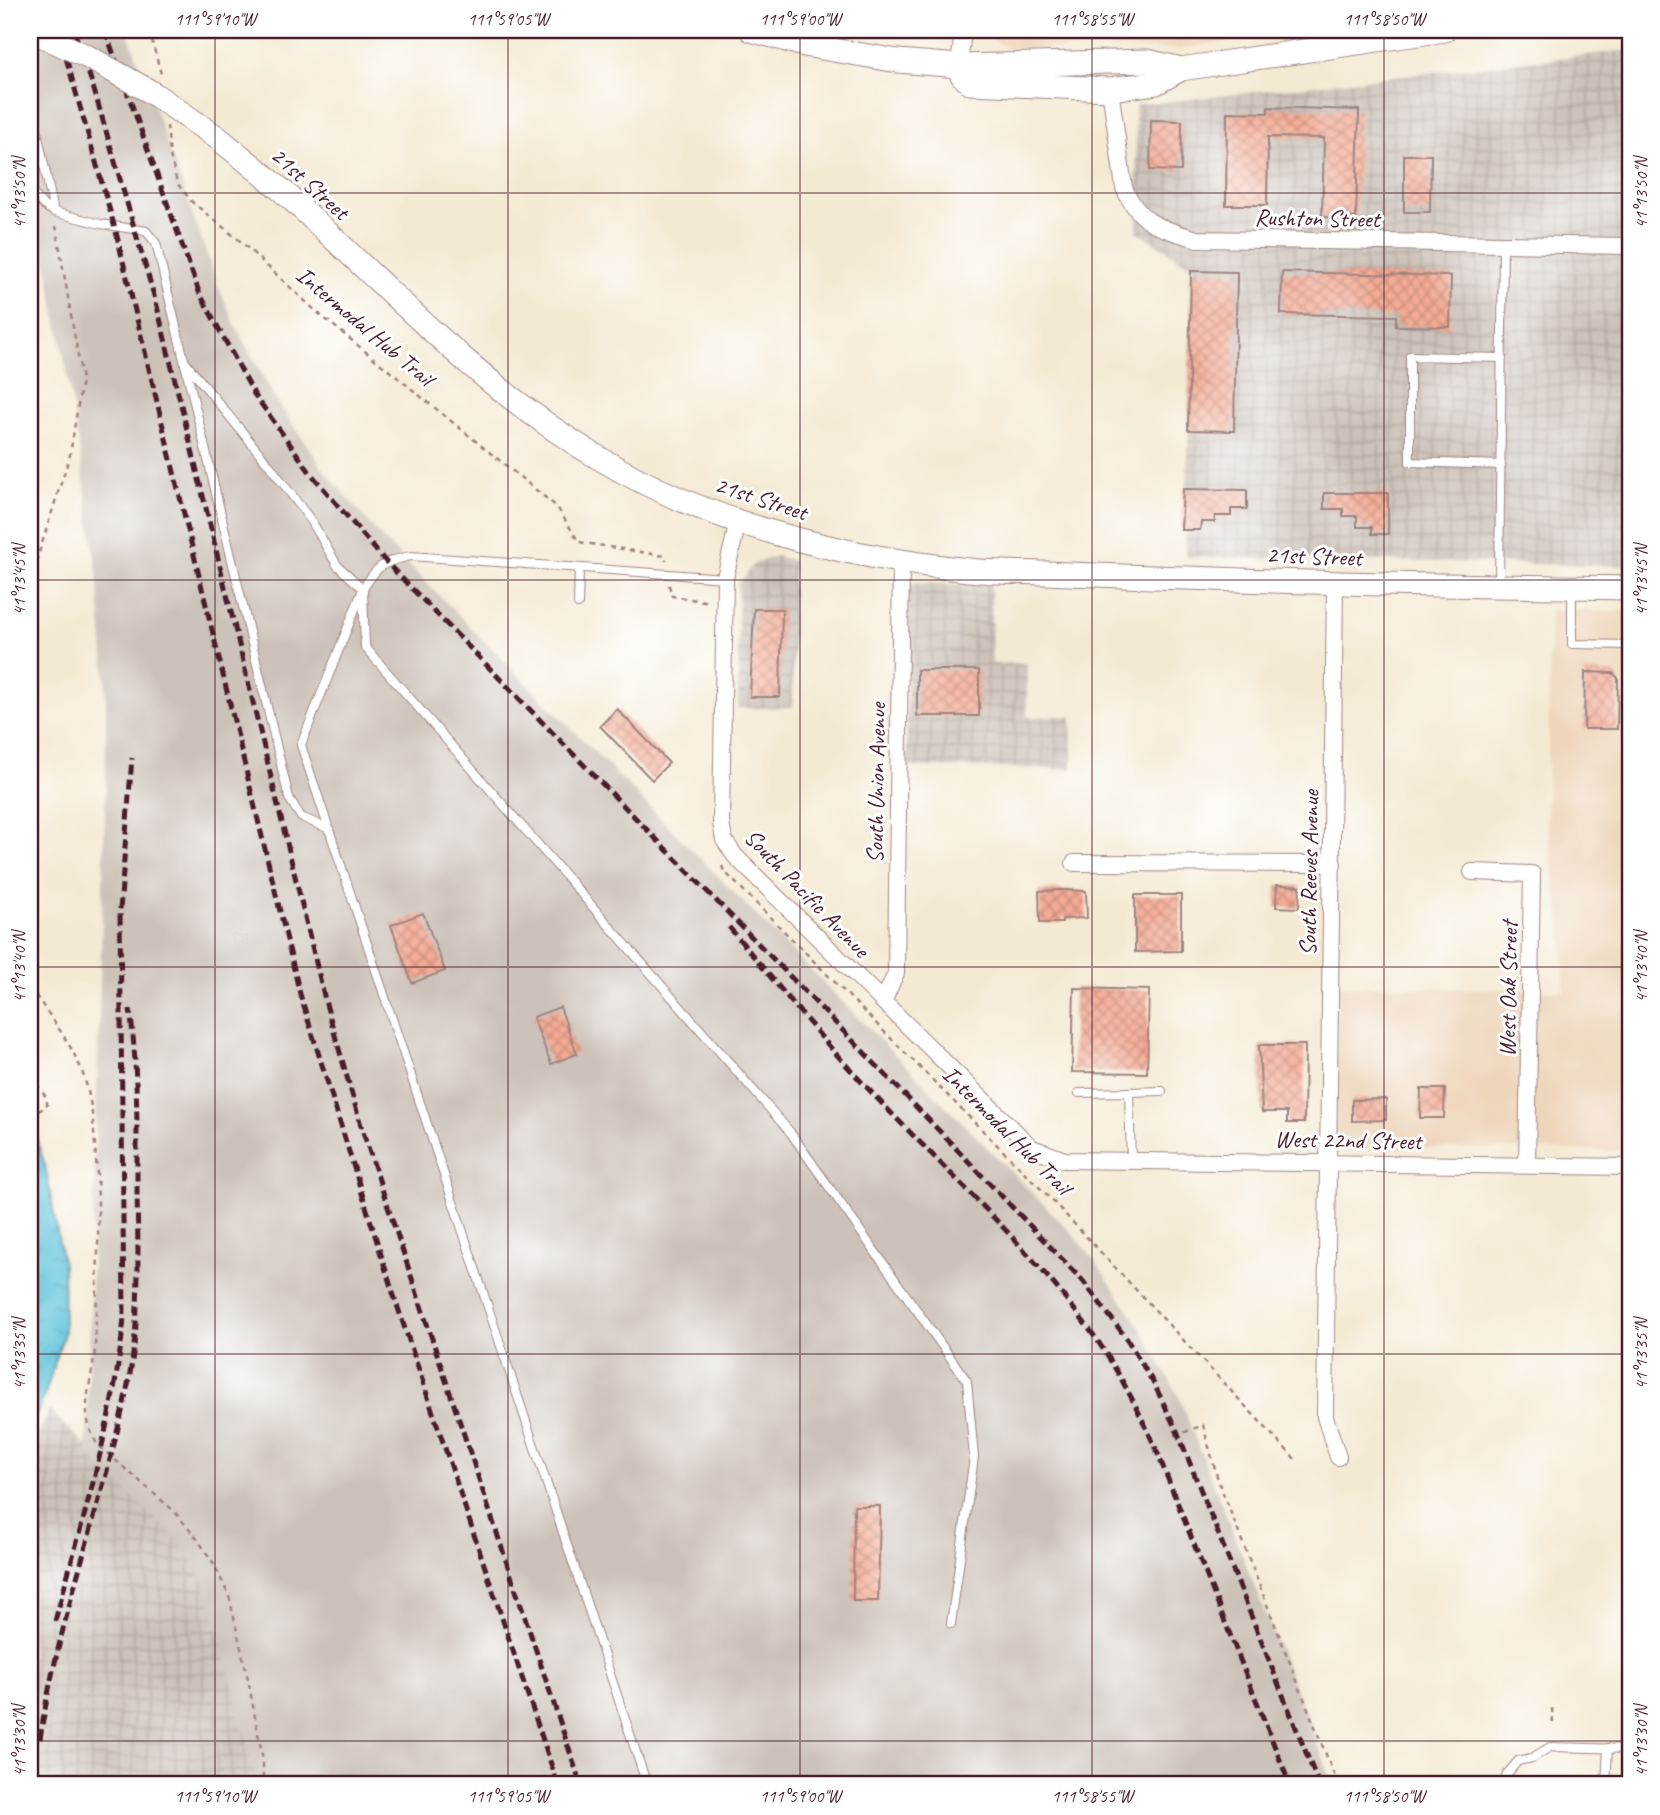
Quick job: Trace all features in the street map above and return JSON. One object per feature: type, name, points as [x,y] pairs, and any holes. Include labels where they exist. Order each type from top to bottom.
[{"type":"main road","name":"21st Street","points":[[30,30],[88,57],[140,86],[218,138],[293,200],[472,368],[539,419],[600,459],[668,494],[738,521],[819,545],[972,571],[1335,584],[1630,588]]},
{"type":"main road","points":[[751,30],[804,45],[898,61],[959,66],[1147,61],[1181,69]]},
{"type":"main road","points":[[959,66],[962,75],[970,83],[1110,89],[1156,83],[1181,69],[1431,31]]},
{"type":"street","points":[[959,66],[963,30]]},
{"type":"street","name":"Rushton Street","points":[[1110,89],[1124,188],[1140,214],[1148,223],[1159,228],[1197,239],[1630,246]]},
{"type":"street","name":"South Pacific Avenue","points":[[738,521],[725,578],[721,823],[724,840],[735,856],[1032,1148],[1065,1160]]},
{"type":"street","name":"South Union Avenue","points":[[883,1002],[896,973],[901,561]]},
{"type":"street","name":"South Reeves Avenue","points":[[1335,584],[1325,1417],[1338,1457]]},
{"type":"street","points":[[1074,863],[1333,864]]},
{"type":"street","name":"West Oak Street","points":[[1472,872],[1532,874],[1527,1164]]},
{"type":"street","name":"West 22nd Street","points":[[1065,1160],[1630,1167]]},
{"type":"lane","points":[[30,98],[54,212]]},
{"type":"lane","points":[[30,190],[54,212],[101,224],[146,231],[156,243],[289,798],[301,817],[329,829]]},
{"type":"lane","points":[[1499,586],[1503,244]]},
{"type":"lane","points":[[1501,465],[1410,462],[1410,356],[1502,358]]},
{"type":"lane","points":[[185,362],[279,477],[312,522],[337,565],[363,589],[365,647],[790,1132],[967,1381],[974,1457],[951,1624]]},
{"type":"lane","points":[[647,1785],[301,745],[363,589],[375,570],[386,562],[410,556],[725,578]]},
{"type":"lane","points":[[578,604],[579,568]]},
{"type":"lane","points":[[1572,587],[1572,644],[1630,645]]},
{"type":"lane","points":[[1079,1093],[1162,1091]]},
{"type":"lane","points":[[1129,1092],[1131,1161]]},
{"type":"lane","points":[[1503,1785],[1507,1774],[1518,1761],[1532,1758],[1550,1747],[1630,1749]]},
{"type":"lane","points":[[1606,1785],[1608,1748]]},
{"type":"path","points":[[149,30],[161,73]]},
{"type":"path","name":"Intermodal Hub Trail","points":[[166,114],[170,155],[177,183],[192,202],[239,240],[318,313],[557,507],[579,542],[666,556]]},
{"type":"path","points":[[30,581],[70,455],[82,380],[54,212]]},
{"type":"path","points":[[30,558],[37,559]]},
{"type":"path","points":[[667,582],[672,596],[700,598],[725,606]]},
{"type":"path","name":"Intermodal Hub Trail","points":[[719,859],[724,871],[1047,1195],[1296,1460]]},
{"type":"path","points":[[30,987],[76,1057],[84,1077],[92,1113],[98,1173],[99,1250],[94,1357],[86,1403],[89,1433],[97,1445],[174,1511],[198,1539],[214,1564],[229,1596],[248,1679],[263,1760],[263,1785]]},
{"type":"path","points":[[30,1077],[47,1098],[47,1106],[32,1115]]},
{"type":"path","points":[[1175,1436],[1203,1425],[1218,1480],[1338,1785]]},
{"type":"path","points":[[1552,1708],[1553,1724]]},
{"type":"shaded area","points":[[30,30],[127,30],[217,283],[234,323],[276,400],[325,471],[380,536],[1069,1230],[1094,1260],[1139,1325],[1178,1395],[1334,1785],[258,1785],[202,1578],[174,1536],[86,1453],[106,783],[106,679],[97,570],[72,400],[30,174]]},
{"type":"shaded area","points":[[984,30],[1295,30],[1179,49],[1007,49]]},
{"type":"shaded area","points":[[1630,50],[1630,566],[1185,557],[1193,268],[1137,231],[1135,105]]},
{"type":"shaded area","points":[[776,556],[793,561],[793,707],[738,708],[738,584],[754,564]]},
{"type":"shaded area","points":[[908,583],[991,585],[992,664],[1027,663],[1027,717],[1071,716],[1072,769],[907,767]]},
{"type":"shaded area","points":[[1550,611],[1630,611],[1630,1151],[1335,1147],[1338,985],[1564,991],[1563,938],[1547,825]]},
{"type":"shaded area","points":[[49,1410],[169,1526],[207,1579],[257,1757],[257,1785],[30,1785],[30,1456]]},
{"type":"water","points":[[30,1120],[45,1165],[63,1264],[64,1333],[30,1431]]},
{"type":"building","points":[[1268,107],[1359,110],[1356,218],[1322,217],[1324,138],[1268,137],[1267,205],[1226,205],[1227,112],[1268,113]]},
{"type":"building","points":[[1151,120],[1182,121],[1181,171],[1150,170]]},
{"type":"building","points":[[1404,155],[1431,155],[1430,212],[1404,212]]},
{"type":"building","points":[[1191,271],[1237,272],[1234,431],[1188,430]]},
{"type":"building","points":[[1282,272],[1451,276],[1450,327],[1396,326],[1396,316],[1281,314]]},
{"type":"building","points":[[1183,489],[1247,490],[1247,509],[1231,509],[1231,516],[1215,516],[1215,522],[1201,522],[1200,530],[1181,530]]},
{"type":"building","points":[[1324,493],[1388,493],[1388,534],[1372,534],[1372,527],[1357,527],[1357,516],[1343,516],[1343,509],[1324,509]]},
{"type":"building","points":[[754,609],[782,609],[780,697],[750,697]]},
{"type":"building","points":[[917,670],[979,670],[979,716],[917,716]]},
{"type":"building","points":[[1585,672],[1613,673],[1618,678],[1617,729],[1584,729]]},
{"type":"building","points":[[617,709],[669,763],[652,780],[600,726]]},
{"type":"building","points":[[1277,885],[1300,886],[1299,908],[1276,907]]},
{"type":"building","points":[[1039,891],[1086,891],[1087,918],[1062,919],[1062,923],[1040,923]]},
{"type":"building","points":[[1135,895],[1181,895],[1181,951],[1135,952]]},
{"type":"building","points":[[423,913],[445,971],[412,983],[391,925]]},
{"type":"building","points":[[1074,988],[1149,990],[1147,1073],[1072,1072]]},
{"type":"building","points":[[560,1007],[577,1054],[551,1064],[533,1017]]},
{"type":"building","points":[[1259,1045],[1305,1045],[1304,1123],[1287,1123],[1287,1112],[1262,1112]]},
{"type":"building","points":[[1421,1089],[1445,1089],[1444,1118],[1420,1118]]},
{"type":"building","points":[[1386,1099],[1386,1120],[1352,1121],[1352,1100]]},
{"type":"building","points":[[854,1506],[880,1506],[878,1601],[853,1601]]},
{"type":"railway","points":[[58,30],[116,232],[300,994],[392,1290],[558,1785]]},
{"type":"railway","points":[[74,30],[157,306],[326,1004],[362,1129],[581,1785]]},
{"type":"railway","points":[[105,30],[199,292],[254,394],[312,475],[386,562],[1083,1281],[1127,1339],[1154,1384],[1177,1431],[1319,1785]]},
{"type":"railway","points":[[55,1621],[105,1433],[124,1318],[120,910],[132,758]]},
{"type":"railway","points":[[729,927],[855,1075],[1042,1270],[1092,1333],[1127,1390],[1156,1449],[1290,1785]]},
{"type":"railway","points":[[40,1739],[69,1607],[117,1433],[135,1340],[138,1265],[137,1121],[130,1009]]}]
